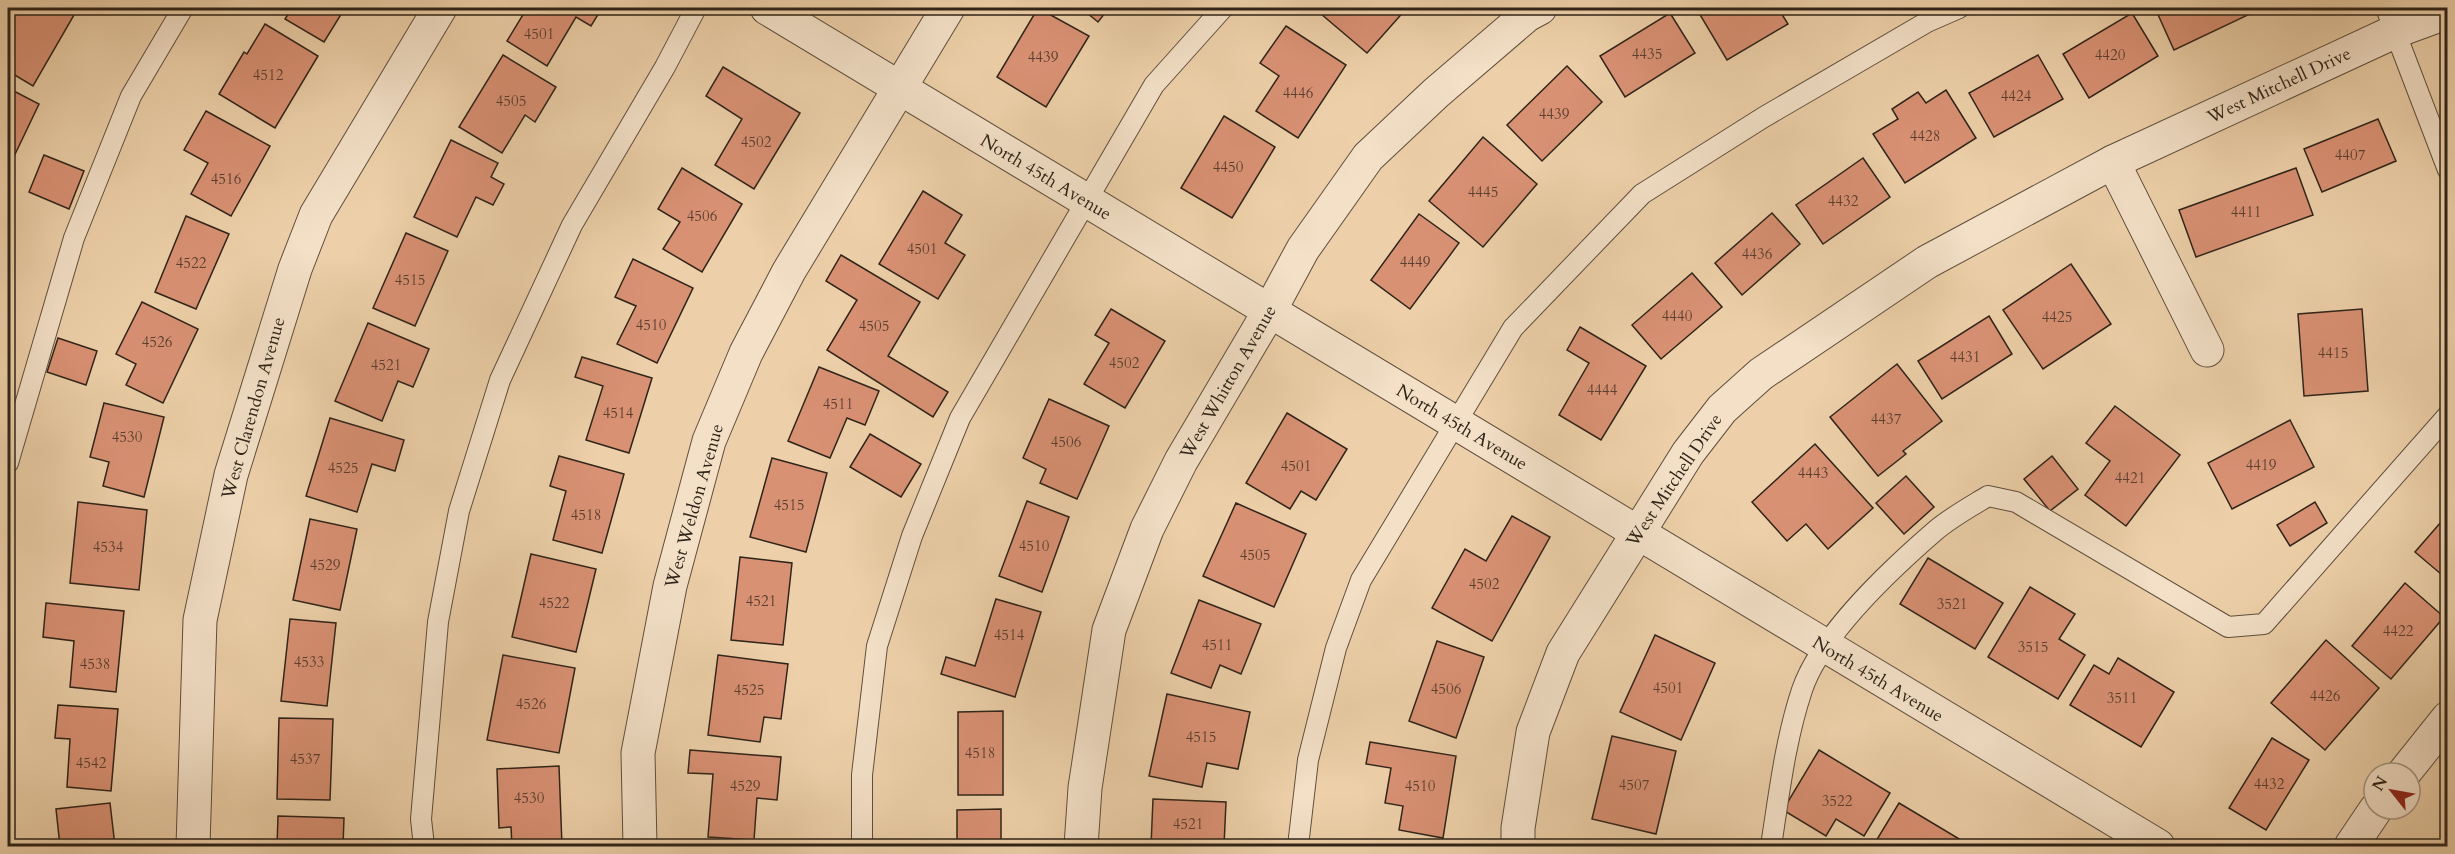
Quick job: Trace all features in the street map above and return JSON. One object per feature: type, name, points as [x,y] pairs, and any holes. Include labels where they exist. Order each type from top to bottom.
[{"type":"street","name":"West Clarendon Avenue","points":[[193,846],[200,620],[231,475],[295,269],[316,215],[440,8]]},
{"type":"street","name":"North 45th Avenue","points":[[767,8],[2158,846]]},
{"type":"street","name":"West Weldon Avenue","points":[[640,846],[639,753],[670,586],[709,441],[746,352],[789,271],[898,87],[948,8]]},
{"type":"street","name":"West Whitton Avenue","points":[[1081,846],[1085,788],[1110,630],[1148,529],[1177,470],[1303,249],[1368,157],[1436,93],[1527,15],[1540,8]]},
{"type":"street","name":"West Mitchell Drive","points":[[1518,846],[1518,828],[1533,732],[1563,653],[1688,453],[1722,409],[1761,374],[1927,262],[2113,162],[2391,19],[2448,12]]},
{"type":"street","points":[[2113,162],[2207,350]]},
{"type":"street","points":[[2414,761],[2448,718]]},
{"type":"street","points":[[2351,846],[2368,821]]},
{"type":"lane","points":[[8,463],[74,238],[131,96],[183,8]]},
{"type":"lane","points":[[424,846],[421,819],[438,622],[459,511],[500,380],[572,225],[665,67],[696,8]]},
{"type":"lane","points":[[862,846],[862,775],[877,646],[912,536],[960,418],[1154,85],[1223,8]]},
{"type":"lane","points":[[1299,846],[1308,760],[1336,648],[1361,580],[1454,422],[1513,328],[1642,194],[1774,111],[1927,22],[1959,8]]},
{"type":"lane","points":[[2391,19],[2448,170]]},
{"type":"lane","points":[[1771,846],[1787,745],[1802,689],[1825,647],[1861,602],[1936,530],[1988,496],[2016,502],[2228,627],[2264,624],[2448,415]]},
{"type":"building","points":[[18,8],[61,8],[74,15],[33,86],[8,71],[8,25]]},
{"type":"building","points":[[292,8],[345,8],[324,42],[285,19]]},
{"type":"building","points":[[527,8],[602,8],[591,26],[576,17],[547,66],[507,41]]},
{"type":"building","points":[[1038,8],[1089,36],[1046,107],[997,77]]},
{"type":"building","points":[[1081,8],[1109,8],[1098,22]]},
{"type":"building","points":[[1314,8],[1407,8],[1367,53]]},
{"type":"building","points":[[1696,8],[1778,8],[1788,24],[1727,60]]},
{"type":"building","points":[[2155,8],[2247,8],[2250,14],[2174,50]]},
{"type":"building","points":[[1670,13],[1695,53],[1625,97],[1600,56]]},
{"type":"building","points":[[2132,13],[2158,56],[2089,98],[2063,54]]},
{"type":"building","points":[[265,24],[318,56],[275,128],[219,94],[244,52],[247,54]]},
{"type":"building","points":[[1286,26],[1346,65],[1298,138],[1256,111],[1279,76],[1260,63]]},
{"type":"building","points":[[503,55],[556,87],[535,122],[525,115],[502,153],[459,127]]},
{"type":"building","points":[[2038,55],[2063,99],[1994,137],[1969,93]]},
{"type":"building","points":[[1567,66],[1602,102],[1542,161],[1507,125]]},
{"type":"building","points":[[723,67],[800,113],[754,189],[715,165],[742,119],[706,96]]},
{"type":"building","points":[[8,88],[39,104],[8,169]]},
{"type":"building","points":[[1946,90],[1976,138],[1905,183],[1873,134],[1898,119],[1892,109],[1918,92],[1926,103]]},
{"type":"building","points":[[206,111],[270,146],[231,216],[191,194],[208,163],[184,150]]},
{"type":"building","points":[[1224,116],[1275,147],[1232,218],[1181,188]]},
{"type":"building","points":[[2378,119],[2396,161],[2322,192],[2304,149]]},
{"type":"building","points":[[1483,137],[1537,184],[1483,247],[1429,201]]},
{"type":"building","points":[[451,140],[498,163],[491,177],[504,184],[493,205],[476,197],[457,237],[414,217]]},
{"type":"building","points":[[44,155],[84,171],[69,209],[29,192]]},
{"type":"building","points":[[1863,158],[1890,197],[1823,244],[1796,205]]},
{"type":"building","points":[[682,168],[742,204],[702,272],[663,249],[680,222],[658,209]]},
{"type":"building","points":[[2296,168],[2313,215],[2196,257],[2179,210]]},
{"type":"building","points":[[923,191],[962,215],[945,243],[965,255],[938,299],[879,264]]},
{"type":"building","points":[[1772,213],[1800,244],[1742,295],[1715,263]]},
{"type":"building","points":[[1419,214],[1459,243],[1410,309],[1371,280]]},
{"type":"building","points":[[186,216],[229,234],[196,309],[155,292]]},
{"type":"building","points":[[406,233],[448,251],[415,326],[373,308]]},
{"type":"building","points":[[841,255],[920,302],[888,356],[948,392],[933,417],[827,350],[857,300],[826,281]]},
{"type":"building","points":[[633,259],[693,288],[657,363],[617,344],[636,306],[615,297]]},
{"type":"building","points":[[2071,264],[2111,324],[2043,369],[2003,310]]},
{"type":"building","points":[[1692,273],[1722,307],[1661,359],[1632,325]]},
{"type":"building","points":[[142,302],[198,329],[163,403],[126,385],[136,364],[116,354]]},
{"type":"building","points":[[1111,309],[1165,341],[1125,408],[1084,384],[1109,343],[1095,335]]},
{"type":"building","points":[[2362,309],[2368,391],[2304,396],[2298,314]]},
{"type":"building","points":[[1989,316],[2012,354],[1942,399],[1918,361]]},
{"type":"building","points":[[368,323],[429,349],[413,387],[398,381],[382,421],[335,401]]},
{"type":"building","points":[[1580,327],[1646,366],[1601,440],[1559,415],[1589,363],[1567,350]]},
{"type":"building","points":[[58,338],[97,351],[86,385],[47,372]]},
{"type":"building","points":[[582,357],[652,378],[629,453],[586,440],[603,386],[575,377]]},
{"type":"building","points":[[1897,364],[1942,421],[1903,451],[1906,454],[1878,476],[1830,417]]},
{"type":"building","points":[[819,367],[879,391],[865,425],[847,418],[830,458],[788,441]]},
{"type":"building","points":[[1049,399],[1109,426],[1077,499],[1040,483],[1046,469],[1023,458]]},
{"type":"building","points":[[104,403],[164,417],[144,497],[103,486],[109,462],[90,457]]},
{"type":"building","points":[[2115,406],[2180,455],[2126,526],[2085,495],[2110,461],[2086,443]]},
{"type":"building","points":[[1287,413],[1347,449],[1316,500],[1301,491],[1290,509],[1246,483]]},
{"type":"building","points":[[330,418],[404,440],[395,471],[372,464],[357,512],[306,496]]},
{"type":"building","points":[[2290,420],[2314,467],[2232,509],[2208,463]]},
{"type":"building","points":[[870,434],[921,464],[901,497],[850,467]]},
{"type":"building","points":[[1815,444],[1873,508],[1828,549],[1806,524],[1787,541],[1752,502]]},
{"type":"building","points":[[559,456],[624,474],[602,553],[553,540],[566,491],[550,486]]},
{"type":"building","points":[[2052,456],[2078,489],[2050,511],[2024,479]]},
{"type":"building","points":[[772,458],[827,473],[806,552],[750,537]]},
{"type":"building","points":[[1906,476],[1934,507],[1904,534],[1876,503]]},
{"type":"building","points":[[1027,501],[1069,517],[1042,592],[999,576]]},
{"type":"building","points":[[78,502],[147,510],[139,590],[70,583]]},
{"type":"building","points":[[2315,502],[2327,523],[2290,546],[2277,525]]},
{"type":"building","points":[[1236,503],[1306,534],[1274,607],[1203,576]]},
{"type":"building","points":[[2448,514],[2448,580],[2415,552]]},
{"type":"building","points":[[1512,516],[1550,537],[1492,641],[1432,608],[1465,549],[1486,561]]},
{"type":"building","points":[[310,519],[357,529],[340,610],[293,600]]},
{"type":"building","points":[[531,554],[596,569],[576,652],[512,637]]},
{"type":"building","points":[[740,557],[792,563],[783,645],[731,640]]},
{"type":"building","points":[[1928,558],[2003,603],[1975,649],[1900,604]]},
{"type":"building","points":[[2405,583],[2444,617],[2391,679],[2352,646]]},
{"type":"building","points":[[2030,587],[2075,614],[2059,639],[2085,655],[2058,699],[1988,657]]},
{"type":"building","points":[[996,599],[1041,612],[1015,697],[941,674],[946,657],[975,666]]},
{"type":"building","points":[[1199,600],[1261,624],[1241,674],[1220,665],[1211,688],[1171,673]]},
{"type":"building","points":[[46,603],[124,611],[116,692],[70,687],[74,641],[43,637]]},
{"type":"building","points":[[290,619],[336,623],[327,706],[281,701]]},
{"type":"building","points":[[1655,635],[1715,663],[1681,740],[1620,712]]},
{"type":"building","points":[[2326,640],[2379,688],[2325,750],[2271,703]]},
{"type":"building","points":[[1437,641],[1484,657],[1456,738],[1409,721]]},
{"type":"building","points":[[503,655],[575,668],[559,753],[487,740]]},
{"type":"building","points":[[718,655],[788,664],[781,719],[764,717],[760,742],[708,735]]},
{"type":"building","points":[[2118,658],[2174,692],[2141,747],[2070,705],[2094,665],[2109,674]]},
{"type":"building","points":[[1167,694],[1250,712],[1238,769],[1207,763],[1202,787],[1149,776]]},
{"type":"building","points":[[58,705],[118,709],[111,791],[67,787],[70,739],[55,738]]},
{"type":"building","points":[[1003,711],[1003,795],[958,795],[958,712]]},
{"type":"building","points":[[279,718],[333,719],[330,800],[277,799]]},
{"type":"building","points":[[1612,736],[1676,751],[1656,834],[1592,819]]},
{"type":"building","points":[[2272,738],[2309,760],[2266,830],[2229,808]]},
{"type":"building","points":[[1370,742],[1456,756],[1443,838],[1399,830],[1403,806],[1385,803],[1391,768],[1366,764]]},
{"type":"building","points":[[690,750],[781,757],[777,800],[757,798],[754,840],[708,837],[713,774],[688,773]]},
{"type":"building","points":[[1819,750],[1890,793],[1864,836],[1836,819],[1826,836],[1783,810]]},
{"type":"building","points":[[559,766],[562,846],[512,846],[511,827],[499,828],[497,769]]},
{"type":"building","points":[[1153,799],[1226,802],[1224,846],[1151,846]]},
{"type":"building","points":[[110,803],[115,846],[60,846],[56,809]]},
{"type":"building","points":[[1899,803],[1971,846],[1873,846]]},
{"type":"building","points":[[1001,809],[1001,846],[957,846],[957,810]]},
{"type":"building","points":[[278,816],[344,818],[343,846],[277,846]]},
{"type":"building","points":[[1647,843],[1647,846],[1609,846]]}]
